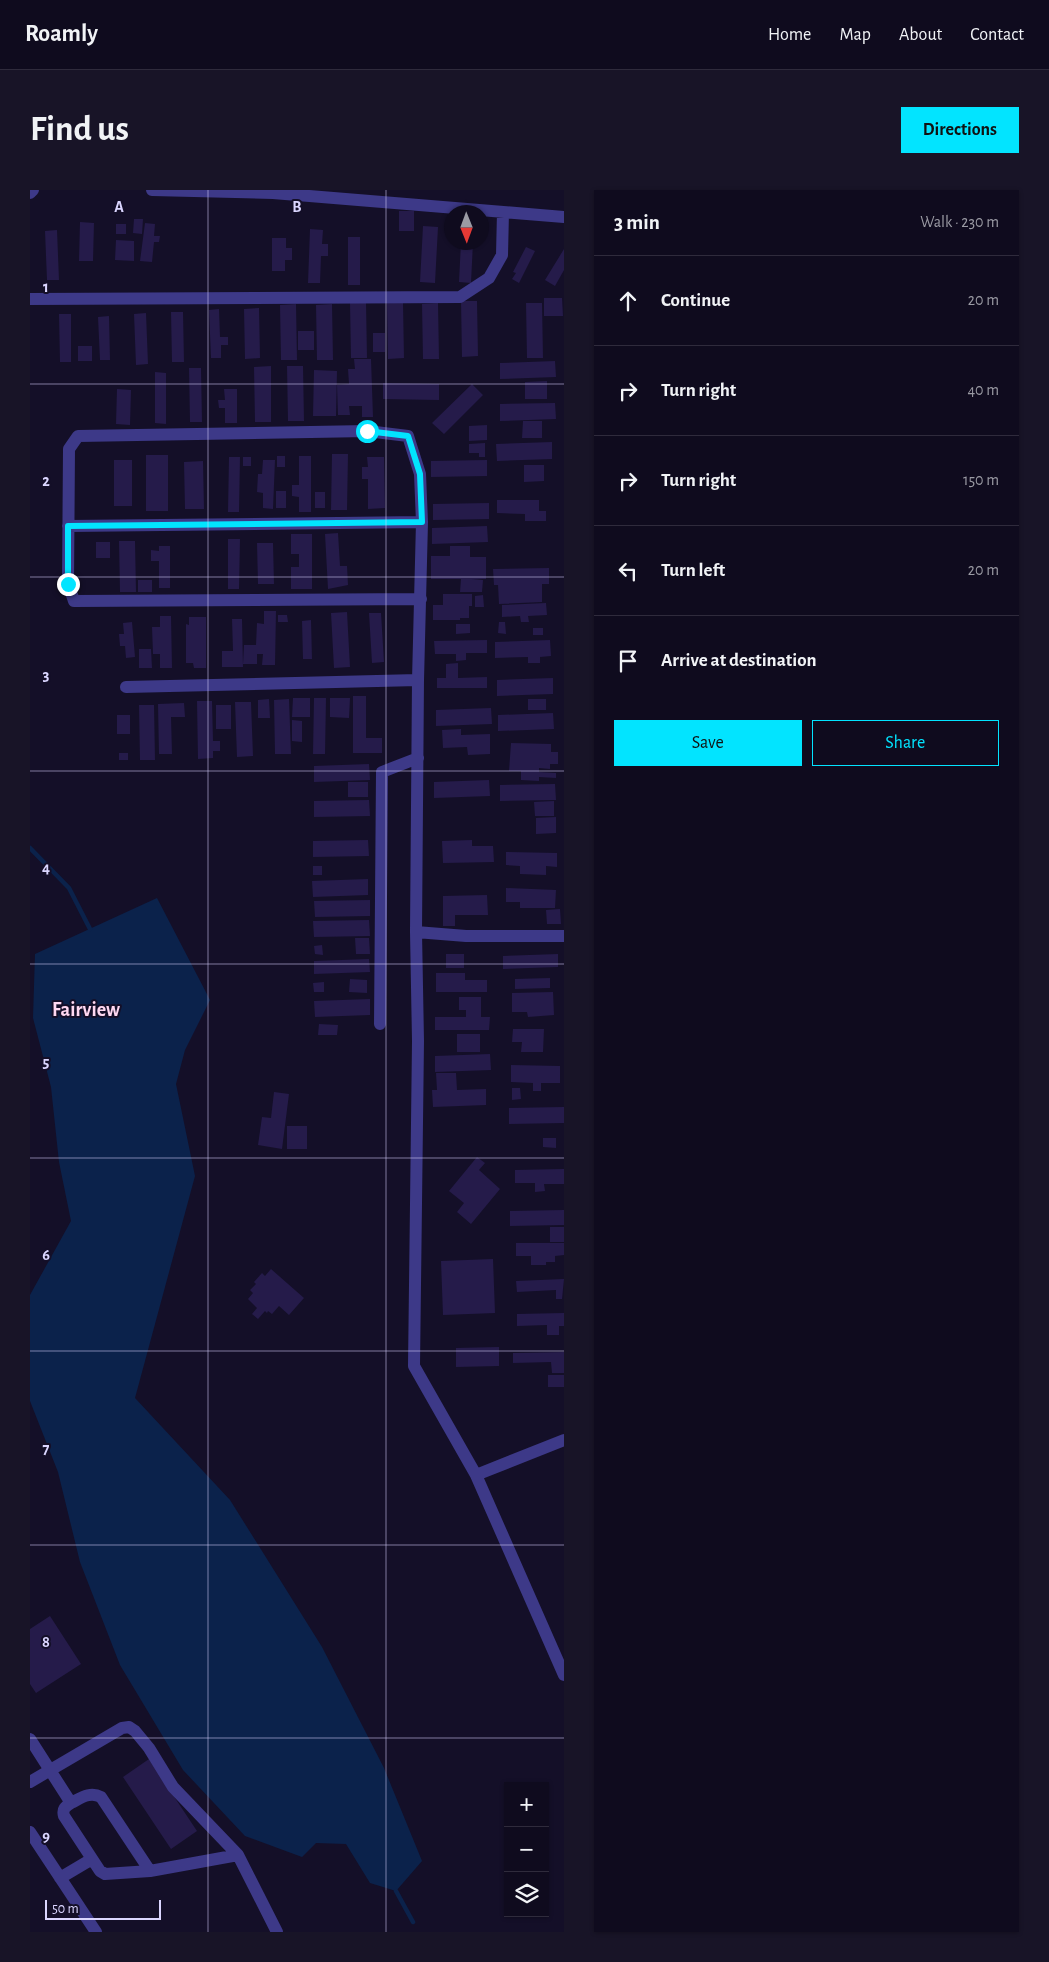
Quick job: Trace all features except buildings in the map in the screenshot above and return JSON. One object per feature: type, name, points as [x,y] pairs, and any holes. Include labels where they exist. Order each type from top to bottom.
[{"type":"street","points":[[30,193],[33,190]]},
{"type":"street","points":[[152,190],[273,193],[564,217]]},
{"type":"street","points":[[30,299],[460,297],[489,278],[502,255],[503,212]]},
{"type":"street","points":[[422,599],[74,601],[68,584],[69,449],[78,436],[367,431],[408,436],[420,474],[422,522],[422,599],[418,680],[416,932],[418,1041],[414,1366],[476,1476],[564,1675]]},
{"type":"street","points":[[68,526],[422,522]]},
{"type":"street","points":[[126,687],[418,680]]},
{"type":"street","points":[[380,1024],[382,772],[418,758]]},
{"type":"street","points":[[416,932],[466,936],[564,936]]},
{"type":"street","points":[[476,1476],[564,1440]]},
{"type":"street","points":[[30,1782],[122,1728],[129,1727],[135,1731],[149,1748],[173,1786],[238,1855],[276,1932]]},
{"type":"street","points":[[30,1739],[71,1803]]},
{"type":"street","points":[[150,1871],[101,1797],[96,1794],[90,1794],[65,1807],[62,1812],[64,1816],[100,1871],[105,1874],[150,1871],[238,1855]]},
{"type":"street","points":[[30,1832],[96,1932]]},
{"type":"street","points":[[60,1878],[92,1859]]},
{"type":"water","points":[[157,898],[210,1000],[185,1050],[176,1084],[195,1176],[135,1398],[230,1500],[322,1647],[384,1768],[422,1861],[396,1891],[370,1883],[346,1844],[316,1843],[302,1857],[245,1836],[183,1770],[120,1665],[80,1562],[58,1472],[30,1401],[30,1295],[71,1221],[59,1162],[51,1087],[33,1018],[35,954]]},
{"type":"waterway","points":[[30,848],[69,888],[90,929]]},
{"type":"waterway","points":[[396,1891],[413,1922]]},
{"type":"district","name":"Fairview","points":[[86,1009]]},
{"type":"route","points":[[68,584],[68,526],[422,522],[420,474],[408,436],[367,431]]}]
